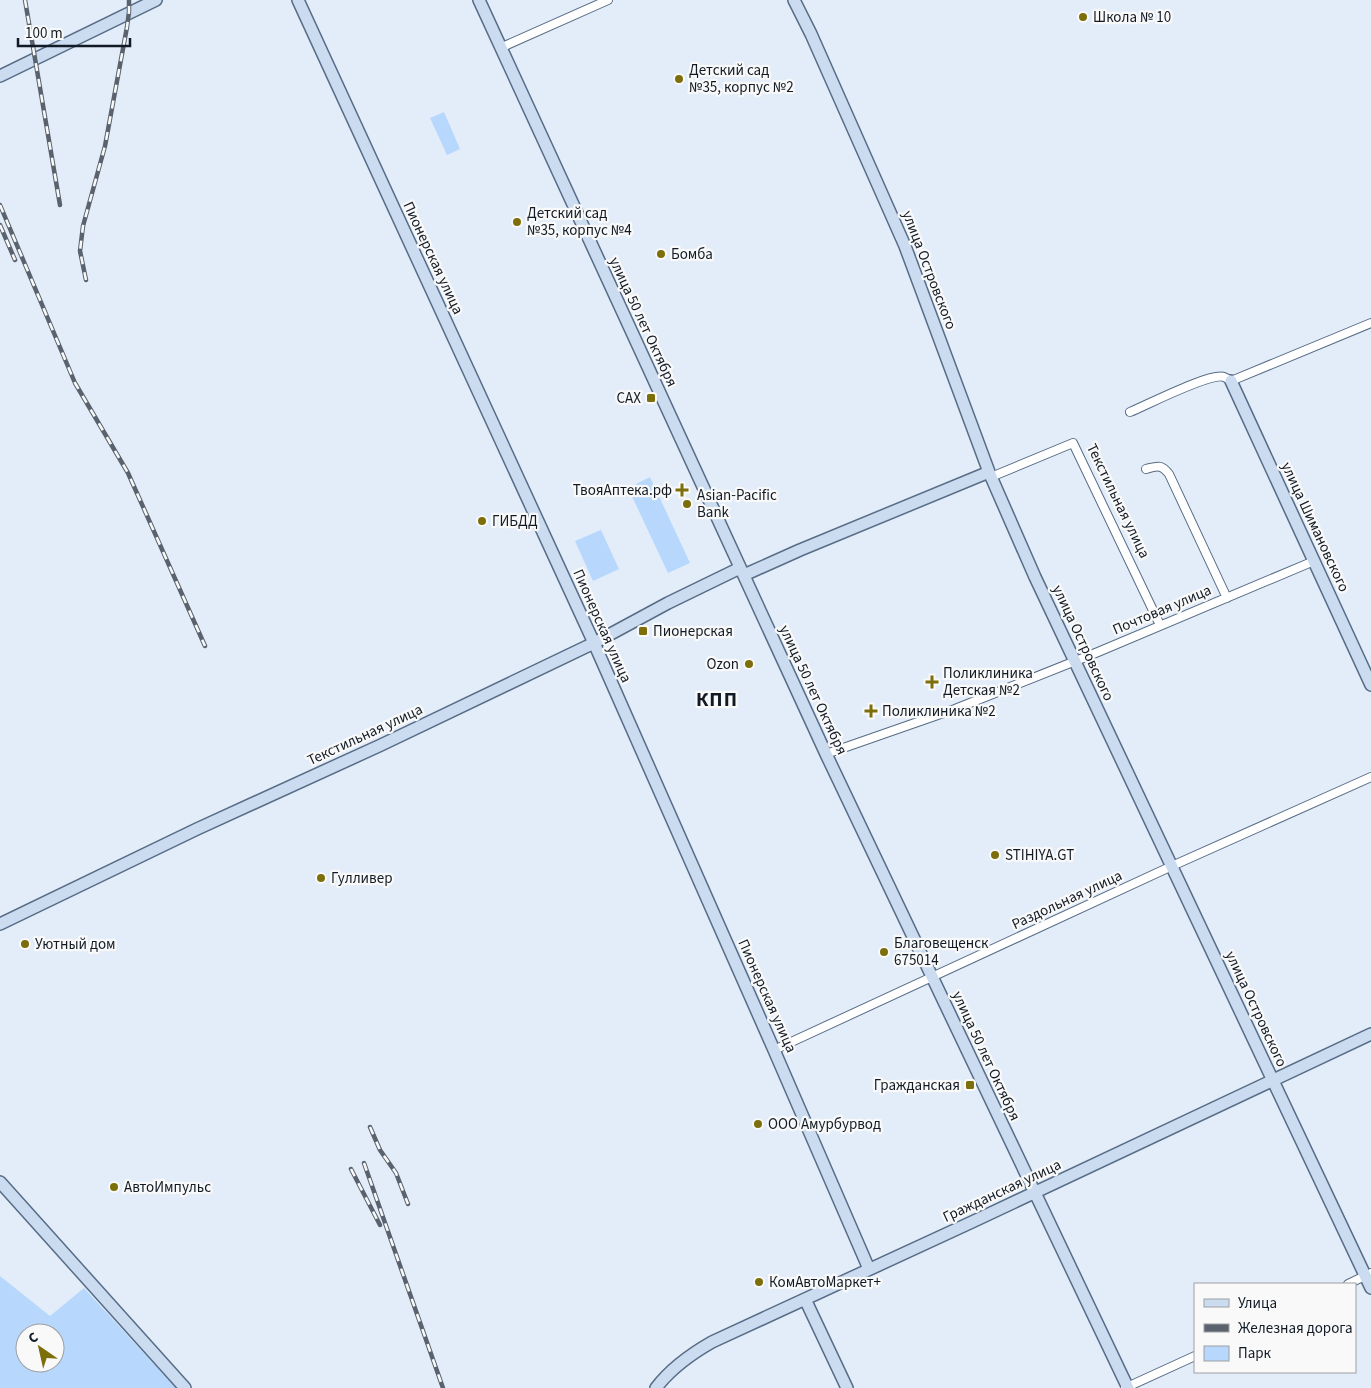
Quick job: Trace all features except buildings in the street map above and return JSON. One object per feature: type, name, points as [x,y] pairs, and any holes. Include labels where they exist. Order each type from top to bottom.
[{"type":"street","points":[[0,76],[156,0]]},
{"type":"street","name":"Пионерская улица","points":[[298,0],[594,643],[869,1269]]},
{"type":"street","name":"улица 50 лет Октября","points":[[479,0],[826,754],[1127,1388]]},
{"type":"street","points":[[500,48],[608,0]]},
{"type":"street","name":"улица Островского","points":[[794,0],[811,34],[905,246],[990,474],[1035,577],[1273,1080],[1368,1275],[1371,1288]]},
{"type":"street","points":[[1130,412],[1214,377],[1224,377],[1231,382],[1371,323]]},
{"type":"street","name":"улица Шимановского","points":[[1231,382],[1371,685]]},
{"type":"street","name":"Текстильная улица","points":[[0,924],[197,829],[381,745],[594,643],[668,602],[742,571],[1073,443],[1160,625]]},
{"type":"street","name":"Почтовая улица","points":[[1146,469],[1158,466],[1164,468],[1169,474],[1227,598]]},
{"type":"street","name":"Почтовая улица","points":[[826,754],[955,709],[1098,652],[1314,561]]},
{"type":"street","name":"Раздольная улица","points":[[774,1050],[1172,866],[1371,777]]},
{"type":"street","name":"Гражданская улица","points":[[656,1388],[674,1369],[712,1342],[1371,1034]]},
{"type":"street","points":[[0,1182],[184,1388]]},
{"type":"street","points":[[1350,1283],[1368,1275]]},
{"type":"street","points":[[805,1299],[847,1388]]},
{"type":"street","points":[[1127,1388],[1194,1356]]},
{"type":"green space","points":[[444,112],[460,149],[447,155],[430,118]]},
{"type":"green space","points":[[650,477],[690,563],[668,573],[628,488]]},
{"type":"green space","points":[[601,530],[619,569],[593,581],[575,541]]},
{"type":"green space","points":[[0,1276],[50,1316],[84,1288],[176,1388],[0,1388]]},
{"type":"railway","points":[[25,0],[60,205]]},
{"type":"railway","points":[[86,280],[80,251],[83,226],[105,146],[127,27],[129,0]]},
{"type":"railway","points":[[0,205],[75,383],[128,473],[205,646]]},
{"type":"railway","points":[[0,225],[15,260]]},
{"type":"railway","points":[[370,1127],[380,1150],[396,1173],[408,1204]]},
{"type":"railway","points":[[364,1163],[443,1388]]},
{"type":"railway","points":[[351,1169],[380,1225]]},
{"type":"place","name":"Школа № 10","points":[[1083,17]]},
{"type":"place","name":"Детский сад №35, корпус №2","points":[[679,79]]},
{"type":"place","name":"Детский сад №35, корпус №4","points":[[517,222]]},
{"type":"place","name":"Бомба","points":[[661,254]]},
{"type":"place","name":"САХ","points":[[651,398]]},
{"type":"place","name":"ТвояАптека.рф","points":[[682,490]]},
{"type":"place","name":"Asian-Pacific Bank","points":[[687,504]]},
{"type":"place","name":"ГИБДД","points":[[482,521]]},
{"type":"place","name":"Пионерская","points":[[643,631]]},
{"type":"place","name":"Ozon","points":[[749,664]]},
{"type":"place","name":"Поликлиника Детская №2","points":[[932,682]]},
{"type":"place","name":"Поликлиника №2","points":[[871,711]]},
{"type":"place","name":"STIHIYA.GT","points":[[995,855]]},
{"type":"place","name":"Гулливер","points":[[321,878]]},
{"type":"place","name":"Уютный дом","points":[[25,944]]},
{"type":"place","name":"Благовещенск 675014","points":[[884,952]]},
{"type":"place","name":"Гражданская","points":[[970,1085]]},
{"type":"place","name":"ООО Амурбурвод","points":[[758,1124]]},
{"type":"place","name":"АвтоИмпульс","points":[[114,1187]]},
{"type":"place","name":"КомАвтоМаркет+","points":[[759,1282]]},
{"type":"district","name":"КПП","points":[[717,700]]}]
